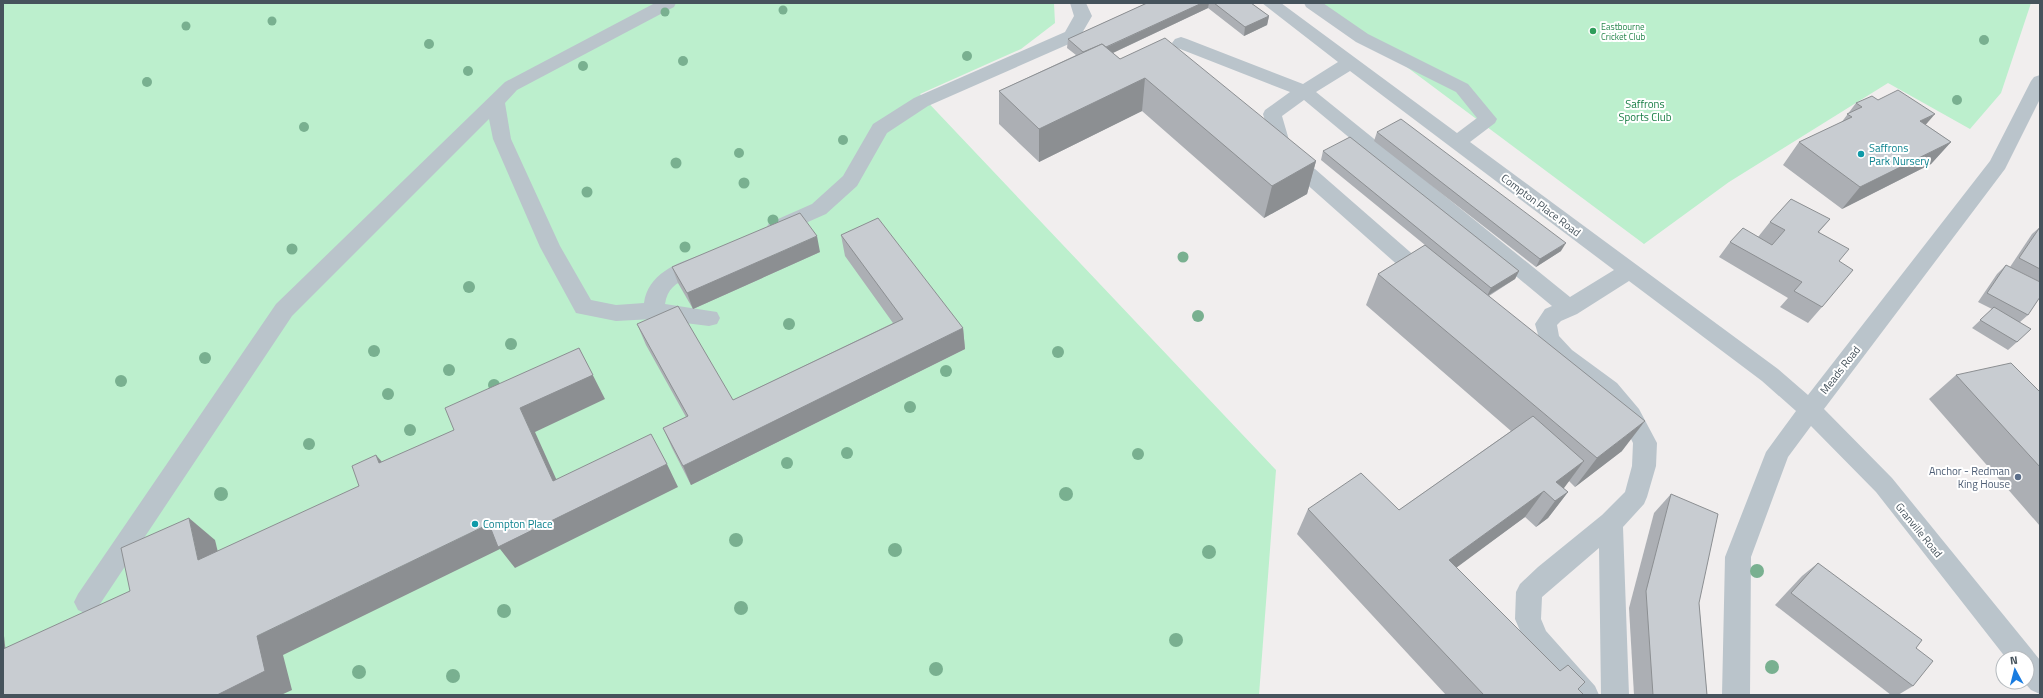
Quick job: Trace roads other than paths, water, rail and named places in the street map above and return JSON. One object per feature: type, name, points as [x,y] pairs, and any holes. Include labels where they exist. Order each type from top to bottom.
[{"type":"street","points":[[87,602],[284,310],[511,86],[668,3]]},
{"type":"street","points":[[763,234],[819,209],[850,180],[880,129],[921,102],[1072,36],[1083,16],[1078,3]]},
{"type":"street","name":"Compton Place Road","points":[[1270,3],[1770,375],[1809,409]]},
{"type":"street","points":[[1312,3],[1362,38],[1462,88],[1488,118],[1457,143]]},
{"type":"street","points":[[1181,43],[1304,91],[1569,308]]},
{"type":"street","points":[[1350,63],[1304,91],[1272,114],[1280,141],[1292,160],[1442,291]]},
{"type":"street","name":"Meads Road","points":[[1736,695],[1738,557],[1778,452],[1809,409],[1998,164],[2040,81]]},
{"type":"street","points":[[495,102],[502,139],[550,247],[584,307],[616,313],[653,311],[709,318]]},
{"type":"street","points":[[653,311],[654,298],[666,279],[714,256]]},
{"type":"street","points":[[1585,695],[1537,640],[1528,619],[1529,592],[1547,575],[1611,524],[1635,497],[1644,466],[1645,443],[1631,416],[1609,390],[1538,335],[1553,315],[1569,308],[1629,270]]},
{"type":"street","name":"Granville Road","points":[[1809,409],[1884,485],[2016,650]]},
{"type":"street","points":[[1611,524],[1615,695]]},
{"type":"place","name":"Eastbourne Cricket Club","points":[[1593,31]]},
{"type":"place","name":"Saffrons Park Nursery","points":[[1861,154]]},
{"type":"place","name":"Anchor - Redman King House","points":[[2018,477]]},
{"type":"place","name":"Compton Place","points":[[475,524]]},
{"type":"park label","name":"Saffrons Sports Club","points":[[1645,110]]}]
